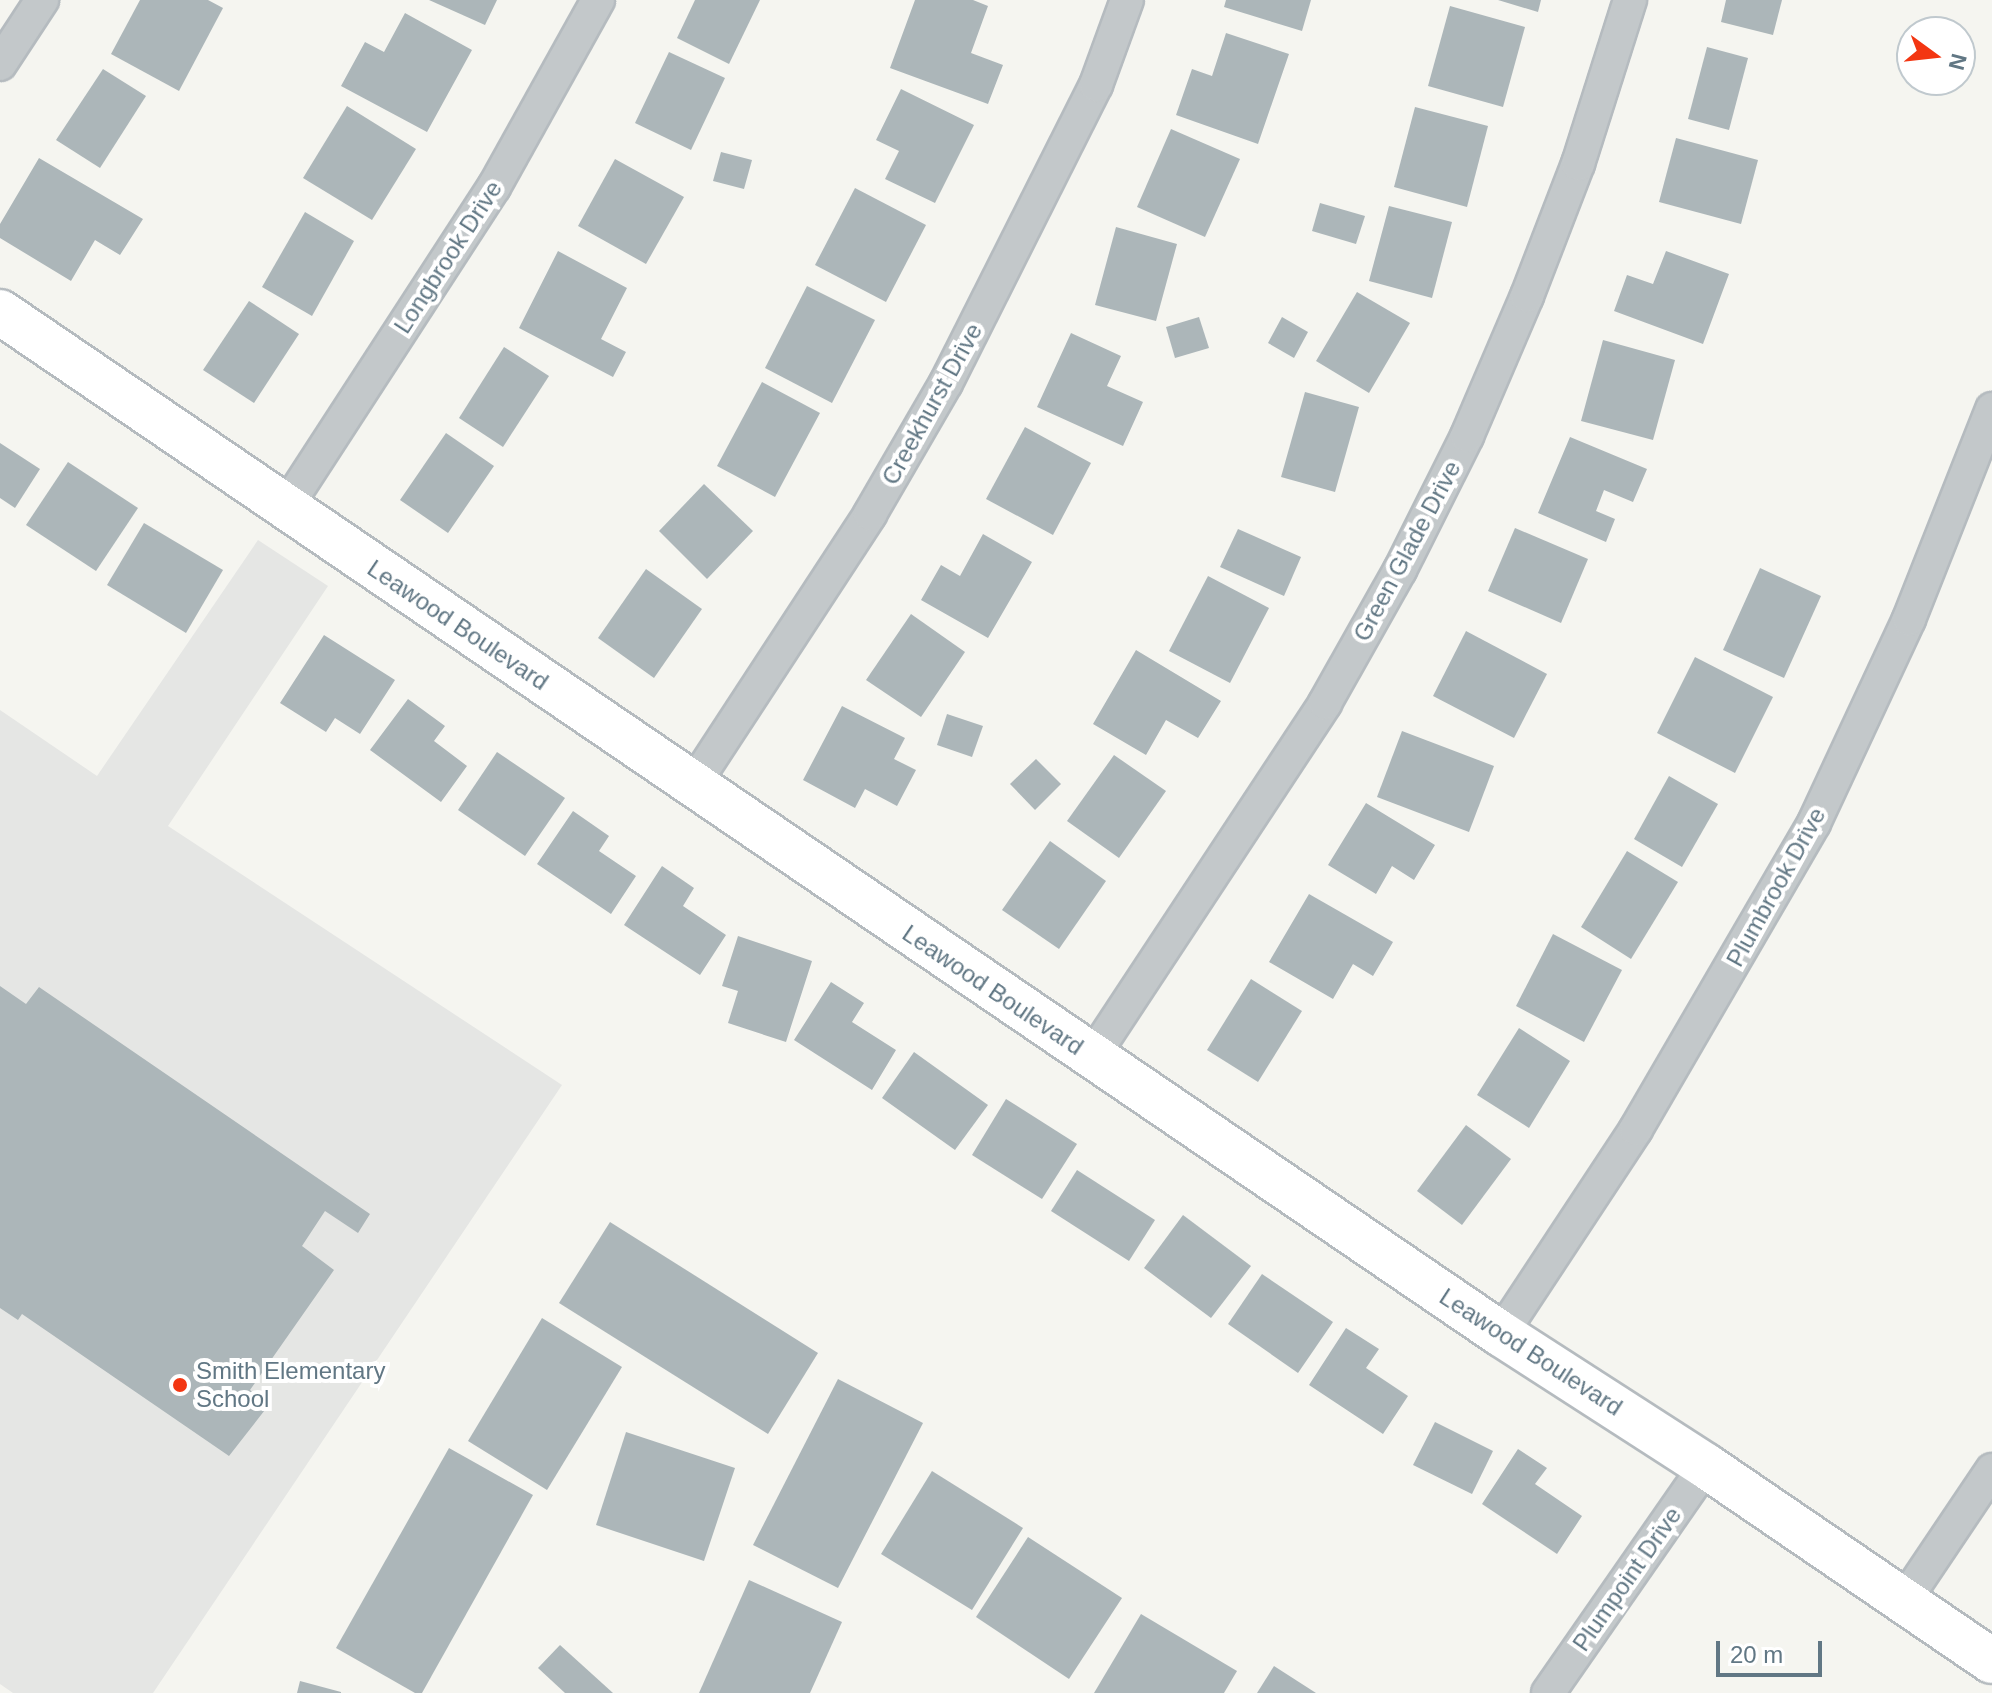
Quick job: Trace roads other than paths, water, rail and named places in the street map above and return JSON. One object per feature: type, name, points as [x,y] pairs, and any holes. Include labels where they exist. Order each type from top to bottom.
[{"type":"street","points":[[0,64],[42,0]]},
{"type":"street","name":"Longbrook Drive","points":[[286,507],[494,187],[598,0]]},
{"type":"street","name":"Creekhurst Drive","points":[[693,785],[870,514],[946,383],[1089,99],[1127,0]]},
{"type":"street","name":"Green Glade Drive","points":[[1092,1057],[1325,703],[1400,570],[1467,436],[1527,296],[1578,164],[1630,0]]},
{"type":"street","name":"Leawood Boulevard","points":[[0,312],[1501,1334],[1706,1466],[1992,1661]]},
{"type":"street","name":"Plumbrook Drive","points":[[1501,1334],[1636,1129],[1814,823],[1909,619],[1992,409]]},
{"type":"street","name":"Plumpoint Drive","points":[[1548,1693],[1706,1466]]},
{"type":"street","points":[[1904,1601],[1992,1470]]},
{"type":"place","name":"Smith Elementary School","points":[[180,1385]]}]
